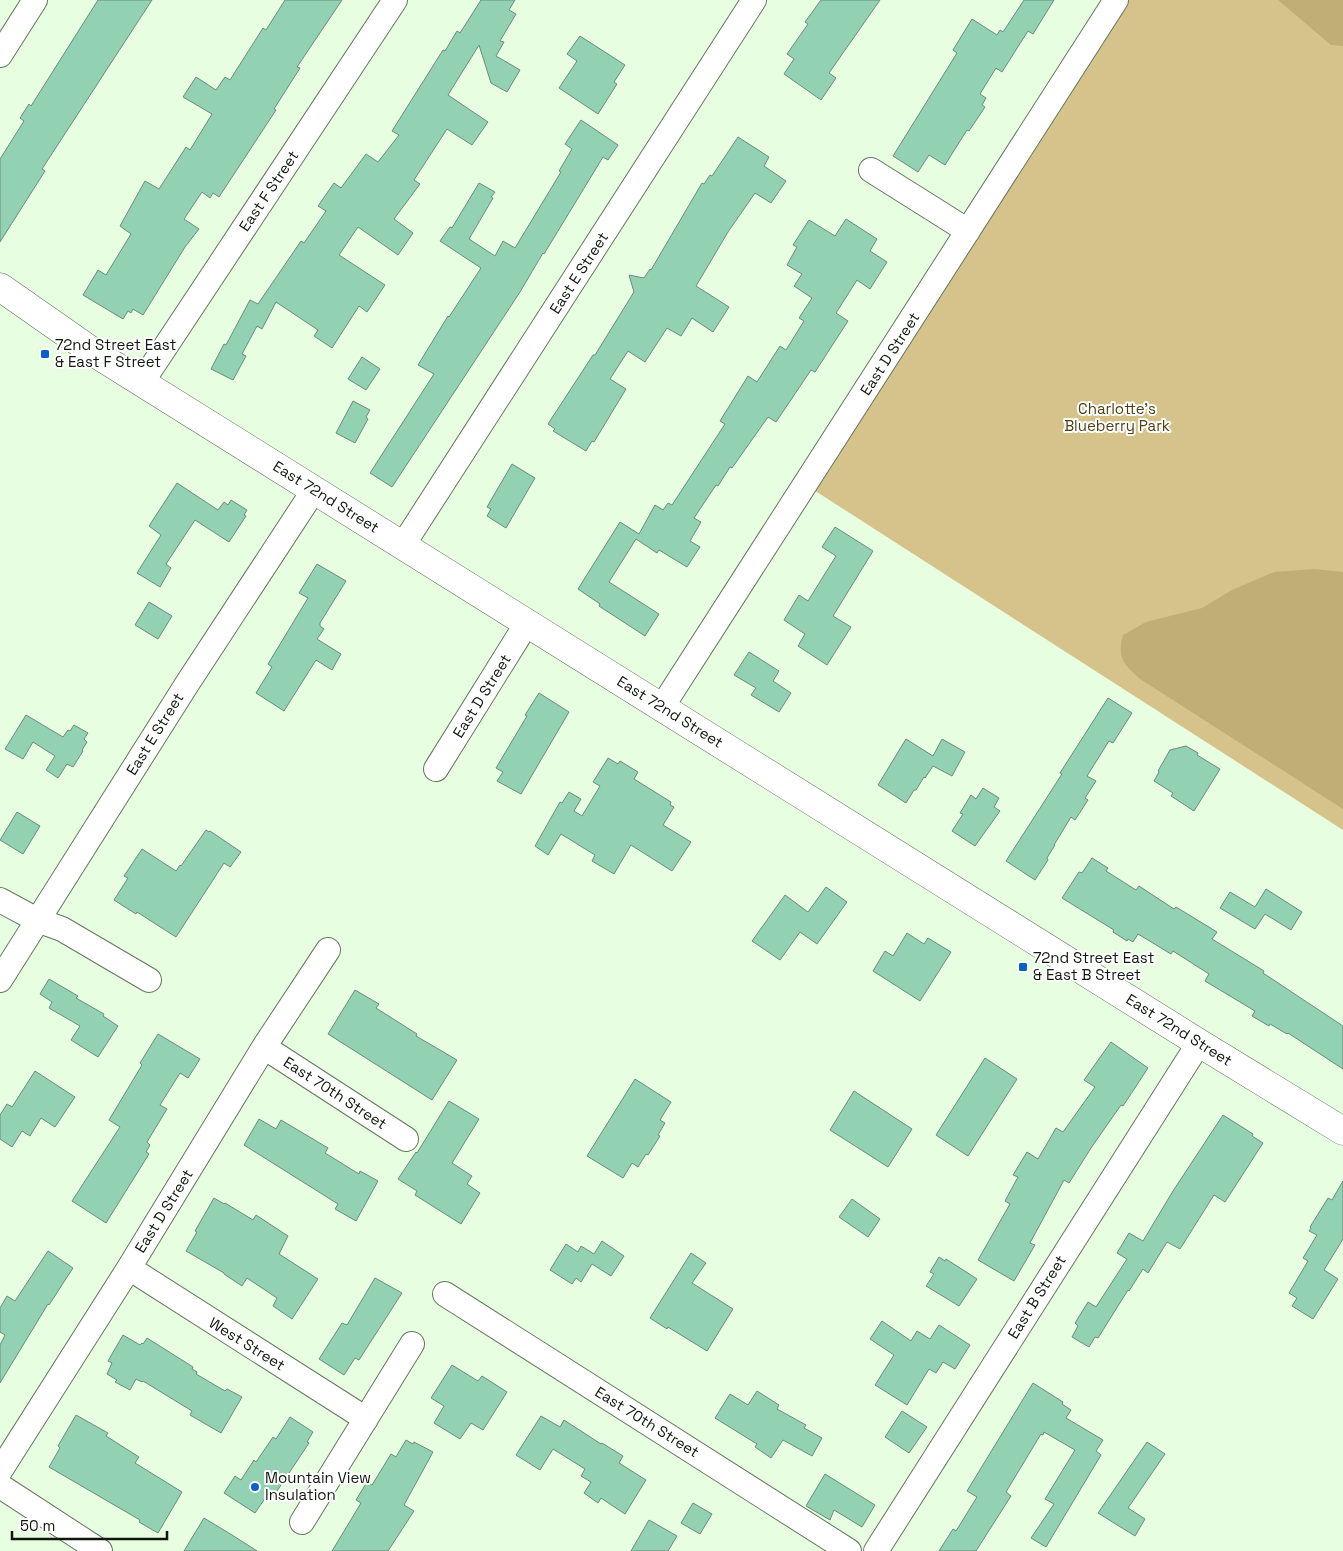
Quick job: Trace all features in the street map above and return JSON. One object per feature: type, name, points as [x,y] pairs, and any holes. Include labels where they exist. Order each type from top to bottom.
[{"type":"main road","name":"East 72nd Street","points":[[0,287],[94,352],[527,624],[1343,1131]]},
{"type":"street","points":[[0,55],[35,0]]},
{"type":"street","name":"East F Street","points":[[142,382],[395,0]]},
{"type":"street","name":"East E Street","points":[[403,545],[754,0]]},
{"type":"street","name":"East D Street","points":[[662,707],[1116,0]]},
{"type":"street","points":[[871,170],[968,231]]},
{"type":"street","name":"East E Street","points":[[0,980],[187,684],[314,490]]},
{"type":"street","name":"East D Street","points":[[436,769],[527,624]]},
{"type":"street","points":[[0,900],[37,920],[62,929],[149,980]]},
{"type":"street","name":"East D Street","points":[[0,1471],[129,1268],[264,1047],[328,950]]},
{"type":"street","name":"East B Street","points":[[876,1551],[1199,1043]]},
{"type":"street","name":"East 70th Street","points":[[264,1047],[406,1139]]},
{"type":"street","name":"West Street","points":[[129,1268],[366,1419]]},
{"type":"street","name":"East 70th Street","points":[[445,1294],[849,1551]]},
{"type":"street","points":[[302,1522],[412,1344]]},
{"type":"street","points":[[0,1486],[100,1551]]},
{"type":"green space","name":"Charlotte's Blueberry Park","points":[[1116,0],[1343,0],[1343,830],[806,485]]},
{"type":"shaded area","points":[[1278,0],[1343,0],[1343,46],[1331,45]]},
{"type":"shaded area","points":[[1315,569],[1343,572],[1343,809],[1140,679],[1129,669],[1121,655],[1123,635],[1146,622],[1202,608],[1232,590],[1274,572]]},
{"type":"building","points":[[98,0],[152,0],[42,169],[45,171],[0,242],[0,159],[24,121],[20,118],[29,104],[31,106]]},
{"type":"building","points":[[285,0],[342,0],[297,67],[300,68],[274,109],[276,110],[219,197],[213,193],[210,198],[202,192],[184,219],[199,229],[185,247],[143,315],[133,309],[131,313],[128,311],[123,319],[83,295],[98,270],[106,275],[131,234],[120,226],[145,181],[159,189],[186,147],[190,150],[212,114],[183,97],[196,77],[216,90],[225,77],[230,80],[263,28],[266,30]]},
{"type":"building","points":[[481,0],[515,0],[509,10],[516,14],[500,41],[504,42],[496,56],[520,70],[507,92],[491,83],[479,45],[448,95],[488,122],[472,145],[447,129],[414,180],[420,184],[394,219],[413,233],[398,255],[358,227],[339,255],[385,285],[367,312],[359,306],[332,348],[314,336],[318,330],[276,302],[262,329],[257,326],[242,354],[246,356],[233,380],[211,369],[250,300],[258,304],[301,241],[304,243],[326,211],[318,206],[334,183],[341,188],[366,154],[378,162],[399,135],[392,131],[443,50],[445,51],[457,31],[460,33]]},
{"type":"building","points":[[821,0],[880,0],[829,73],[836,78],[821,100],[784,74],[794,59],[787,54],[808,24],[805,22]]},
{"type":"building","points":[[1024,0],[1054,0],[1033,34],[1028,31],[1002,72],[996,68],[980,94],[986,98],[982,105],[985,107],[969,131],[967,130],[945,165],[929,155],[918,172],[893,156],[957,53],[953,50],[972,19],[997,35],[1000,30],[1003,32]]},
{"type":"building","points":[[580,36],[625,65],[614,82],[617,84],[598,114],[559,88],[577,61],[567,54]]},
{"type":"building","points":[[581,120],[618,145],[608,160],[603,157],[520,292],[392,487],[370,473],[434,374],[418,365],[448,316],[481,268],[440,241],[450,227],[452,228],[479,183],[495,192],[469,239],[495,256],[503,241],[515,248],[561,172],[559,171],[572,149],[565,144]]},
{"type":"building","points":[[738,137],[769,157],[764,166],[786,181],[771,203],[755,193],[728,232],[696,286],[729,307],[713,332],[692,318],[681,336],[667,328],[645,362],[628,351],[610,379],[626,389],[594,442],[592,441],[586,451],[553,431],[555,429],[548,424],[593,355],[595,355],[634,292],[629,275],[644,278],[651,270],[702,183],[704,184],[710,175],[712,176]]},
{"type":"building","points":[[846,219],[877,239],[870,251],[887,262],[870,289],[857,280],[836,313],[848,321],[815,372],[811,370],[776,422],[768,417],[732,468],[730,467],[718,486],[716,485],[694,518],[701,522],[690,541],[700,547],[687,567],[659,550],[657,553],[636,539],[609,582],[659,614],[645,636],[599,606],[600,604],[578,589],[620,522],[639,534],[655,505],[663,510],[668,503],[672,505],[725,424],[720,421],[748,376],[757,382],[780,346],[786,350],[804,321],[799,318],[812,298],[794,286],[802,274],[787,265],[797,247],[793,245],[809,220],[835,236]]},
{"type":"building","points":[[362,357],[380,369],[366,390],[348,379]]},
{"type":"building","points":[[353,401],[370,410],[366,417],[368,419],[355,443],[336,433]]},
{"type":"building","points":[[512,464],[535,478],[506,528],[487,516],[491,509],[487,507]]},
{"type":"building","points":[[177,483],[218,510],[224,502],[228,505],[231,500],[247,510],[244,515],[246,516],[229,542],[195,520],[166,564],[171,568],[160,587],[137,573],[161,535],[149,526]]},
{"type":"building","points":[[835,527],[873,551],[833,616],[851,627],[827,665],[798,646],[805,634],[784,620],[799,595],[808,601],[836,556],[822,547]]},
{"type":"building","points":[[317,564],[346,581],[320,623],[320,626],[324,629],[317,639],[341,654],[332,670],[316,660],[284,711],[256,693],[272,667],[268,664],[308,598],[299,593]]},
{"type":"building","points":[[149,602],[172,616],[158,639],[135,625]]},
{"type":"building","points":[[749,652],[779,671],[773,681],[791,693],[779,712],[751,695],[756,688],[734,675]]},
{"type":"building","points":[[539,693],[569,712],[521,794],[497,781],[503,772],[496,768]]},
{"type":"building","points":[[1108,698],[1132,713],[1113,743],[1109,741],[1087,776],[1096,781],[1085,798],[1088,800],[1075,820],[1071,817],[1035,880],[1006,861]]},
{"type":"building","points":[[26,715],[63,737],[74,725],[88,733],[84,739],[87,742],[73,767],[67,764],[58,778],[46,770],[55,756],[33,742],[23,759],[5,749]]},
{"type":"building","points":[[906,739],[933,756],[942,739],[965,752],[952,776],[933,766],[906,803],[878,785]]},
{"type":"building","points":[[1186,746],[1220,769],[1194,811],[1171,796],[1173,793],[1154,781],[1170,750]]},
{"type":"building","points":[[608,758],[618,764],[620,761],[638,772],[634,779],[671,802],[670,805],[674,807],[663,825],[691,842],[672,871],[631,845],[614,874],[592,861],[595,855],[561,834],[548,855],[535,846],[560,802],[562,803],[569,792],[581,799],[574,811],[582,816],[600,786],[593,782]]},
{"type":"building","points":[[983,788],[999,798],[994,807],[1000,811],[975,846],[952,831],[963,814],[960,813],[971,795],[976,799]]},
{"type":"building","points":[[17,812],[40,826],[23,854],[0,840]]},
{"type":"building","points":[[206,830],[241,852],[230,867],[224,863],[176,937],[114,900],[128,878],[124,876],[142,849],[176,871]]},
{"type":"building","points":[[1092,858],[1108,868],[1106,871],[1136,890],[1139,886],[1174,909],[1176,907],[1217,932],[1212,939],[1264,971],[1263,973],[1343,1026],[1343,1069],[1288,1033],[1270,1024],[1269,1026],[1252,1016],[1255,1011],[1205,981],[1209,974],[1173,951],[1171,954],[1138,934],[1133,942],[1128,939],[1127,941],[1113,932],[1114,930],[1062,898],[1079,872],[1082,873]]},
{"type":"building","points":[[826,887],[847,902],[817,944],[800,932],[780,960],[752,941],[785,895],[808,912]]},
{"type":"building","points":[[1266,889],[1302,912],[1291,930],[1265,914],[1255,929],[1220,908],[1230,892],[1255,907]]},
{"type":"building","points":[[907,933],[924,944],[928,938],[951,952],[920,1001],[873,971],[885,951],[893,956]]},
{"type":"building","points":[[49,979],[78,996],[76,998],[104,1014],[103,1016],[118,1026],[98,1057],[71,1040],[80,1026],[49,1008],[52,1002],[40,994]]},
{"type":"building","points":[[355,990],[379,1004],[376,1008],[417,1034],[416,1036],[457,1060],[432,1100],[328,1034]]},
{"type":"building","points":[[158,1034],[200,1059],[188,1078],[180,1073],[160,1105],[167,1109],[147,1142],[150,1145],[146,1152],[149,1154],[106,1223],[72,1201],[120,1127],[109,1120]]},
{"type":"building","points":[[1111,1042],[1148,1068],[1123,1106],[1121,1105],[1091,1148],[1069,1183],[1064,1180],[1030,1243],[1035,1245],[1014,1281],[978,1260],[1010,1204],[1005,1201],[1018,1177],[1013,1175],[1027,1152],[1038,1159],[1056,1128],[1063,1132],[1095,1087],[1084,1080]]},
{"type":"building","points":[[985,1058],[1017,1079],[968,1156],[936,1135]]},
{"type":"building","points":[[35,1071],[75,1097],[55,1127],[41,1118],[30,1136],[22,1131],[12,1147],[0,1139],[0,1115],[7,1104],[12,1107]]},
{"type":"building","points":[[635,1079],[671,1102],[660,1120],[665,1123],[658,1135],[660,1136],[648,1155],[646,1154],[638,1167],[632,1163],[623,1178],[587,1156]]},
{"type":"building","points":[[854,1091],[912,1129],[888,1167],[830,1130]]},
{"type":"building","points":[[449,1101],[479,1119],[452,1163],[472,1176],[467,1184],[480,1193],[461,1224],[415,1195],[417,1191],[398,1179],[417,1153]]},
{"type":"building","points":[[1223,1115],[1253,1134],[1252,1136],[1263,1143],[1225,1202],[1214,1195],[1180,1249],[1167,1242],[1148,1273],[1143,1269],[1098,1338],[1095,1337],[1089,1347],[1072,1337],[1078,1326],[1075,1323],[1088,1302],[1096,1307],[1127,1259],[1117,1253],[1129,1233],[1143,1241]]},
{"type":"building","points":[[259,1119],[276,1129],[281,1120],[328,1148],[325,1153],[359,1174],[360,1171],[378,1181],[356,1221],[335,1209],[338,1204],[244,1145]]},
{"type":"building","points":[[1343,1181],[1343,1239],[1324,1270],[1338,1279],[1313,1319],[1292,1306],[1297,1298],[1289,1293],[1308,1261],[1303,1258],[1317,1235],[1309,1231],[1310,1227],[1328,1198],[1332,1200]]},
{"type":"building","points":[[214,1198],[253,1220],[256,1215],[288,1236],[279,1254],[318,1279],[292,1319],[273,1306],[277,1298],[247,1278],[242,1286],[186,1251]]},
{"type":"building","points":[[852,1199],[880,1219],[868,1237],[839,1217]]},
{"type":"building","points":[[602,1241],[624,1256],[611,1276],[592,1264],[581,1282],[576,1278],[572,1284],[550,1270],[566,1244],[578,1252],[581,1246],[594,1254]]},
{"type":"building","points":[[48,1251],[73,1268],[48,1304],[0,1383],[0,1345],[5,1335],[0,1332],[0,1308],[7,1296],[15,1301]]},
{"type":"building","points":[[691,1253],[706,1263],[692,1283],[733,1309],[707,1351],[650,1318]]},
{"type":"building","points":[[939,1257],[945,1261],[946,1259],[977,1279],[959,1306],[926,1286],[934,1274],[930,1272]]},
{"type":"building","points":[[375,1278],[402,1293],[359,1360],[355,1358],[344,1375],[319,1359],[342,1323],[347,1325]]},
{"type":"building","points":[[882,1321],[911,1341],[917,1331],[930,1339],[939,1325],[970,1345],[955,1369],[943,1362],[936,1373],[929,1369],[907,1405],[875,1385],[894,1355],[870,1339]]},
{"type":"building","points":[[123,1335],[140,1345],[147,1338],[193,1367],[192,1369],[197,1372],[196,1374],[225,1391],[227,1389],[242,1397],[221,1433],[190,1415],[192,1411],[143,1381],[136,1379],[130,1390],[115,1382],[117,1380],[107,1374],[112,1363],[108,1361]]},
{"type":"building","points":[[452,1365],[478,1381],[482,1376],[507,1392],[483,1430],[471,1423],[460,1439],[434,1423],[444,1406],[431,1398]]},
{"type":"building","points":[[1033,1383],[1063,1402],[1062,1404],[1071,1410],[1066,1418],[1103,1440],[1096,1451],[1101,1455],[1046,1547],[1031,1538],[1054,1504],[1045,1499],[1075,1450],[1044,1432],[1006,1492],[1011,1496],[976,1551],[939,1551],[953,1529],[956,1531],[977,1497],[967,1491]]},
{"type":"building","points":[[757,1391],[779,1405],[777,1409],[806,1425],[804,1428],[822,1438],[812,1456],[783,1440],[771,1458],[755,1447],[757,1444],[715,1418],[730,1394],[748,1405]]},
{"type":"building","points":[[902,1411],[927,1427],[909,1453],[885,1437]]},
{"type":"building","points":[[76,1415],[108,1433],[106,1436],[139,1457],[135,1463],[182,1492],[158,1533],[139,1522],[140,1520],[49,1467],[60,1448],[58,1446]]},
{"type":"building","points":[[541,1416],[560,1427],[564,1420],[602,1443],[623,1456],[619,1463],[646,1480],[625,1514],[601,1498],[598,1503],[584,1493],[591,1482],[581,1476],[585,1469],[553,1449],[540,1470],[516,1455]]},
{"type":"building","points":[[290,1417],[313,1432],[307,1442],[309,1443],[271,1500],[266,1497],[255,1513],[224,1493],[235,1476],[241,1480],[254,1460],[256,1462],[273,1437],[276,1439]]},
{"type":"building","points":[[406,1440],[433,1452],[404,1505],[414,1511],[388,1551],[332,1551],[361,1503],[356,1500],[367,1482],[372,1485],[391,1454],[396,1457]]},
{"type":"building","points":[[1147,1442],[1165,1454],[1128,1508],[1145,1519],[1135,1536],[1098,1513]]},
{"type":"building","points":[[825,1474],[875,1505],[862,1527],[834,1510],[830,1520],[806,1506]]},
{"type":"building","points":[[693,1503],[712,1514],[700,1534],[681,1523]]},
{"type":"building","points":[[204,1518],[232,1535],[257,1551],[184,1551]]},
{"type":"building","points":[[649,1520],[677,1536],[668,1551],[631,1551]]},
{"type":"place","name":"72nd Street East & East F Street","points":[[45,354]]},
{"type":"place","name":"72nd Street East & East B Street","points":[[1023,967]]},
{"type":"place","name":"Mountain View Insulation","points":[[255,1487]]}]
